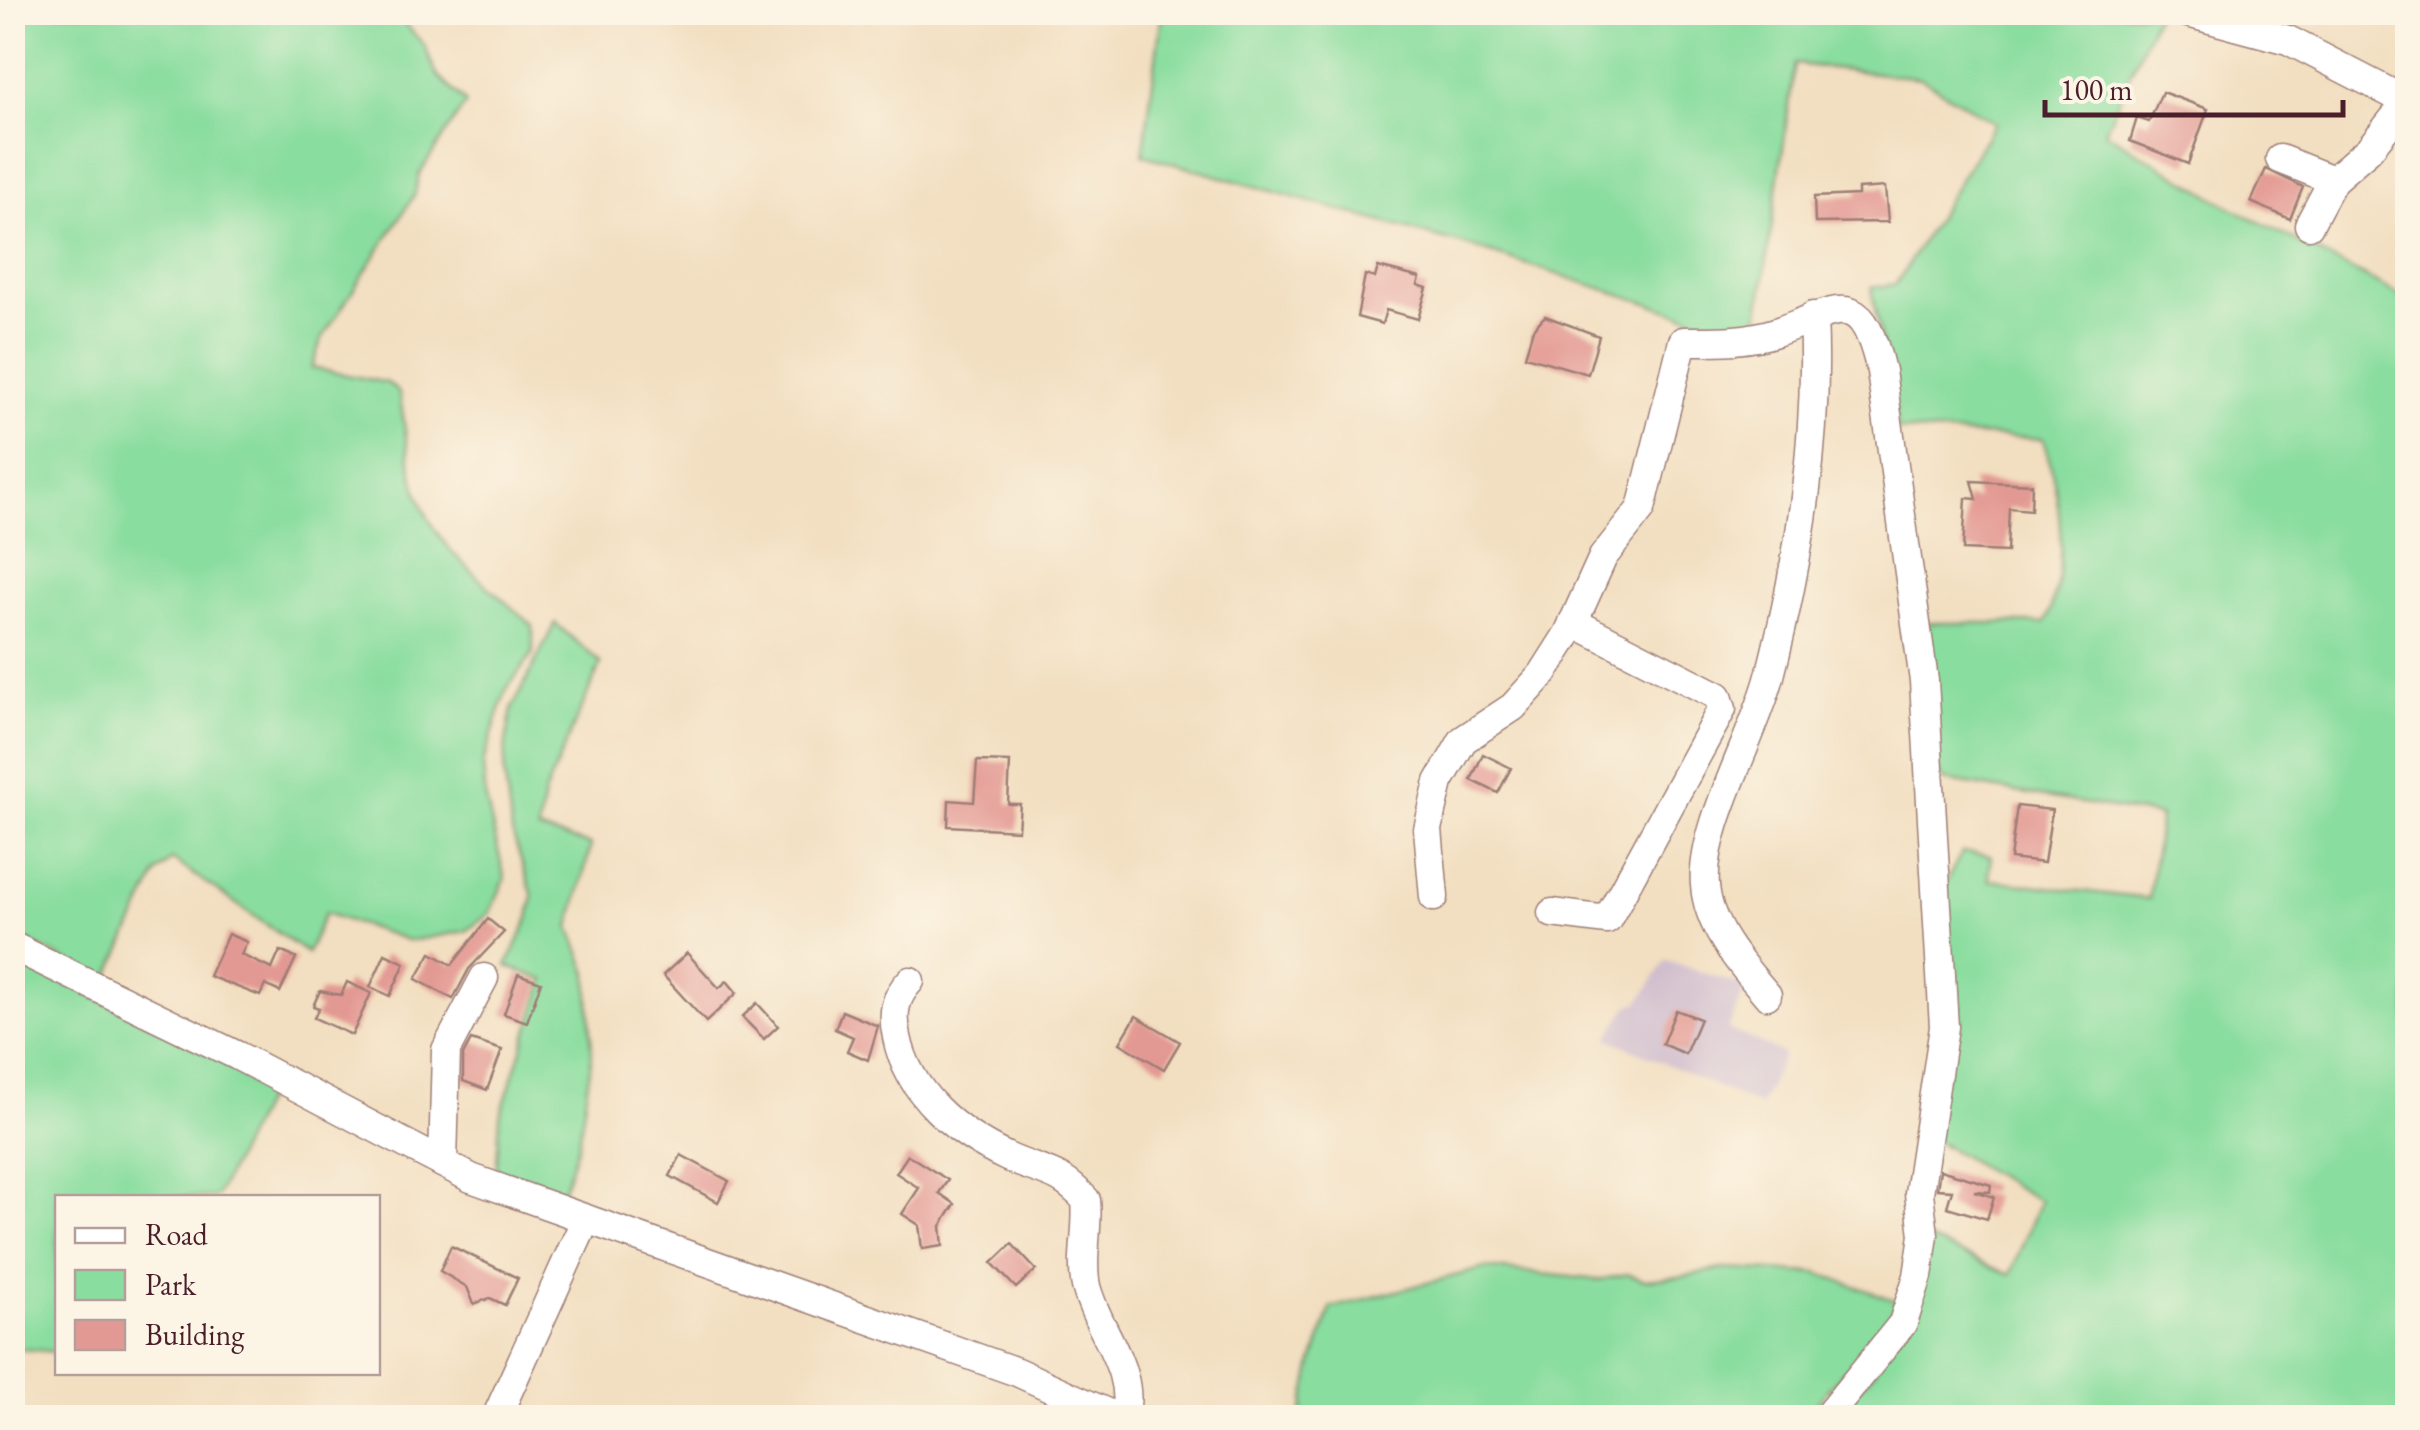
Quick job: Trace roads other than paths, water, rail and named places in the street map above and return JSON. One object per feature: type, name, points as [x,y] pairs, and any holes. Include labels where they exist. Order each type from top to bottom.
[{"type":"street","points":[[2184,12],[2288,40],[2407,102],[2389,128],[2333,180],[2309,225]]},
{"type":"street","points":[[2280,158],[2333,180]]},
{"type":"street","points":[[1434,896],[1428,829],[1431,807],[1449,760],[1463,740],[1512,707],[1542,675],[1573,622],[1603,557],[1641,510],[1682,341],[1728,342],[1774,333],[1826,310],[1850,312],[1870,328],[1880,371],[1924,681],[1944,1010],[1920,1193],[1924,1235],[1918,1276],[1902,1322],[1826,1418]]},
{"type":"street","points":[[1767,996],[1730,952],[1709,906],[1705,866],[1770,678],[1811,468],[1813,316]]},
{"type":"street","points":[[1552,913],[1607,920],[1722,709],[1718,696],[1573,622]]},
{"type":"street","points":[[12,946],[238,1056],[443,1164],[527,1200],[1017,1372],[1121,1418],[1129,1397],[1125,1377],[1086,1284],[1086,1200],[1064,1177],[1010,1158],[972,1139],[908,1076],[893,1018],[898,994],[910,981]]},
{"type":"street","points":[[443,1164],[446,1050],[484,978]]},
{"type":"street","points":[[496,1418],[586,1219]]}]
